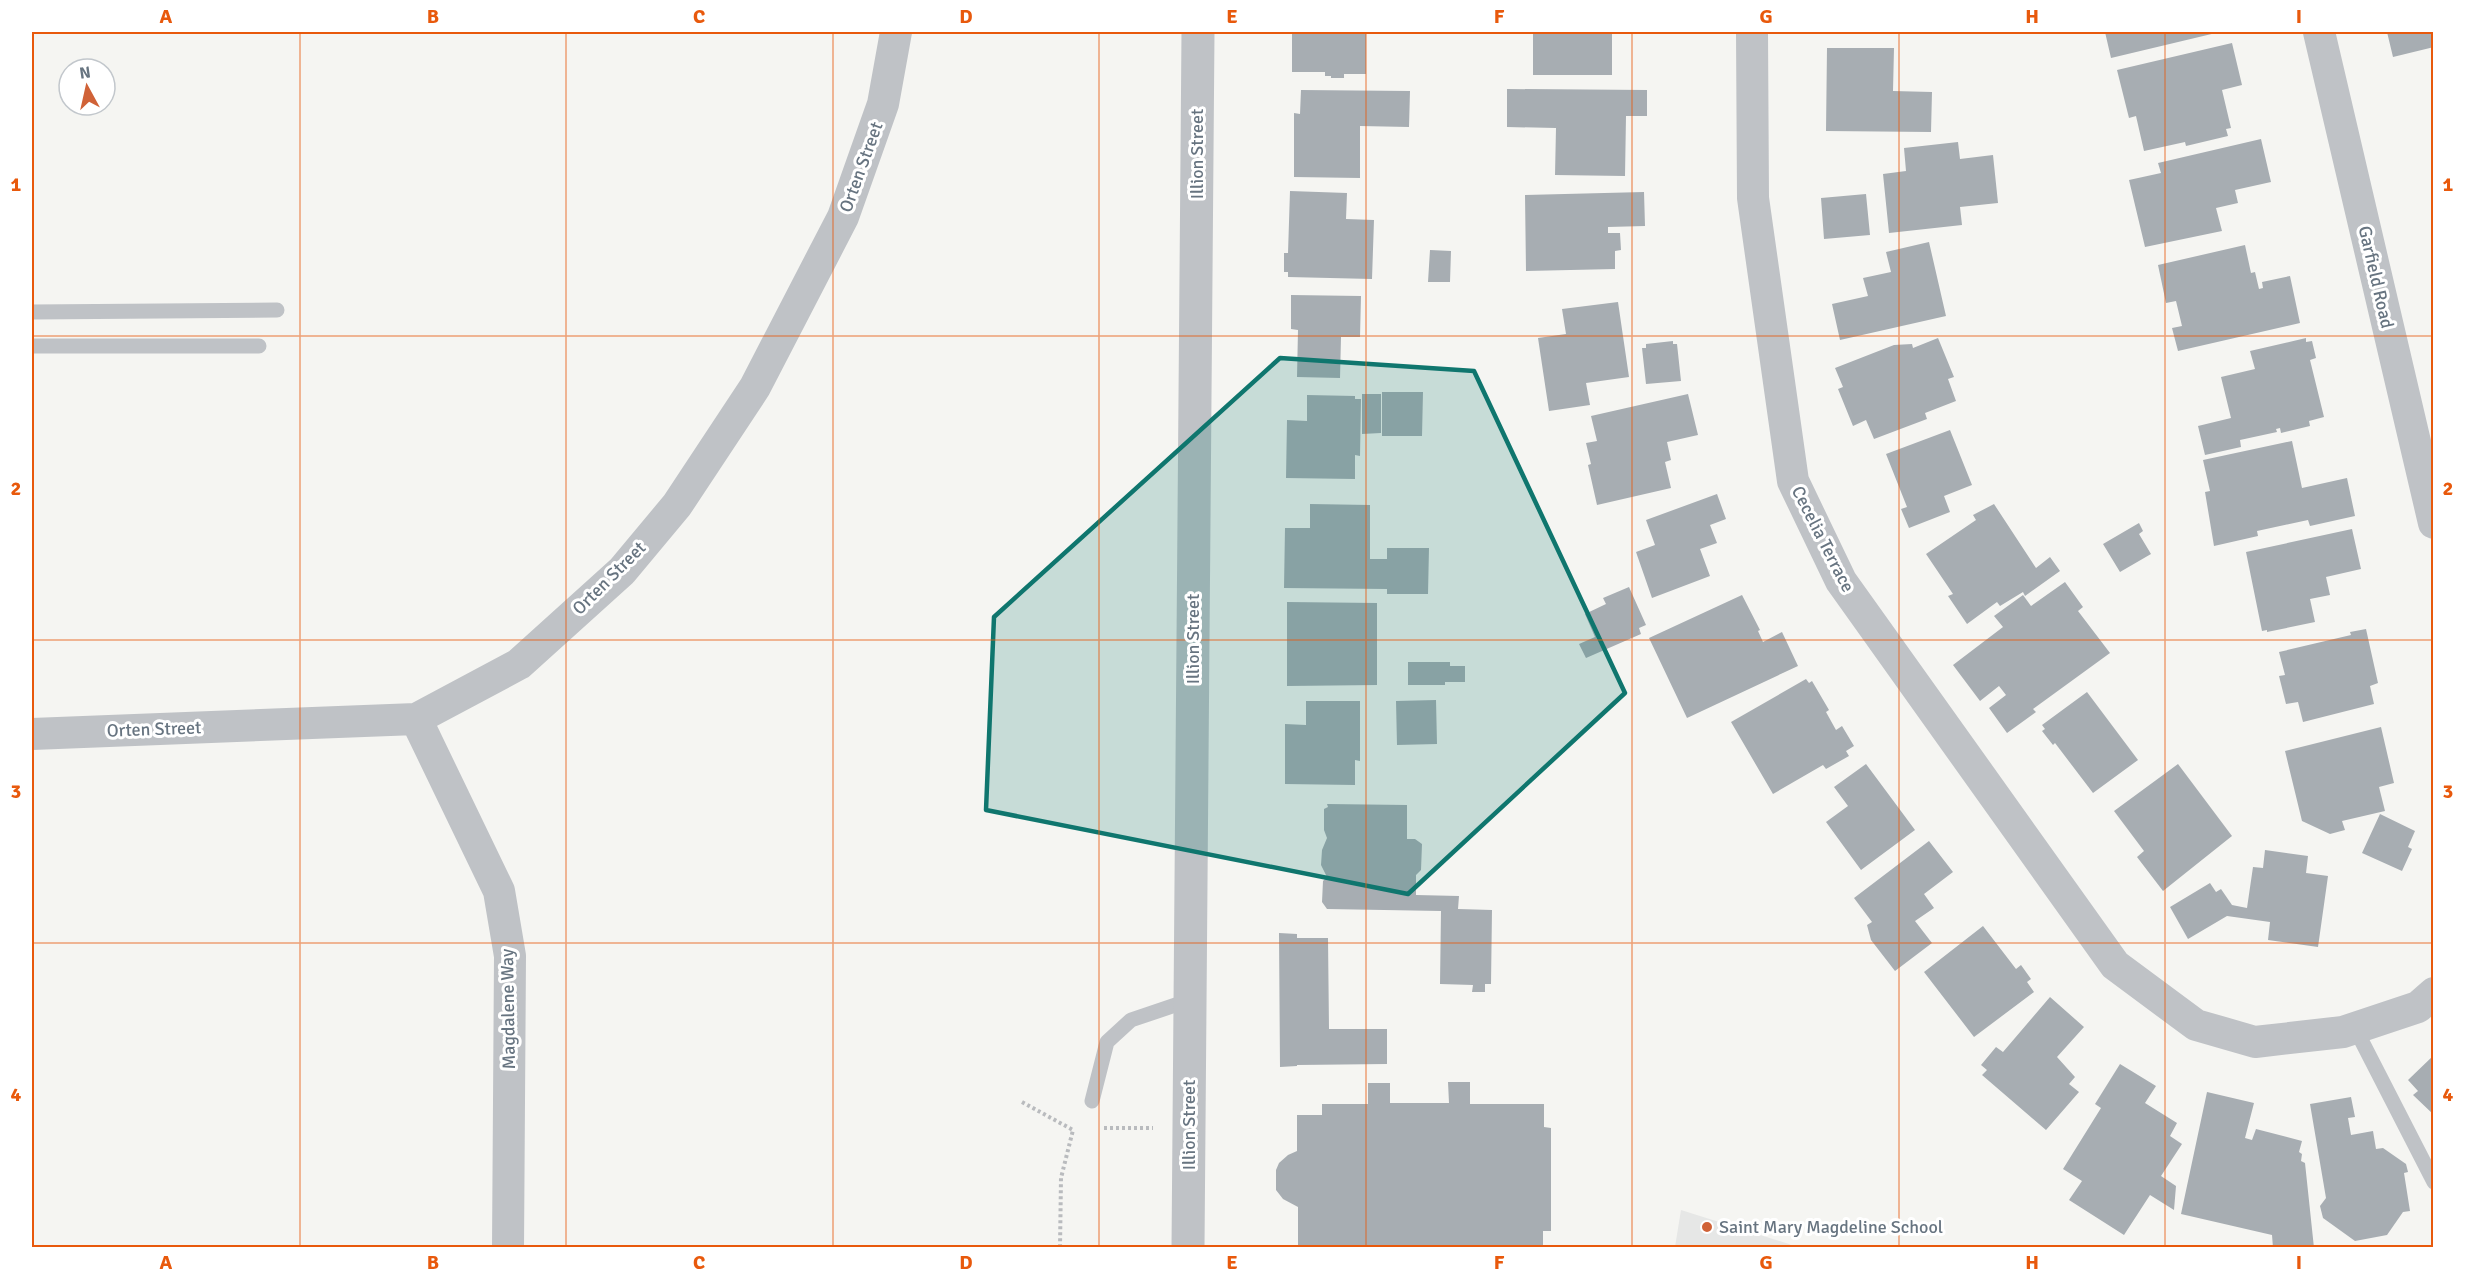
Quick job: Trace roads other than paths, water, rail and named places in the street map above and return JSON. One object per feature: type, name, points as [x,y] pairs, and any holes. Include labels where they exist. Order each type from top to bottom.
[{"type":"street","name":"Orten Street","points":[[32,734],[416,719],[519,664],[622,571],[677,504],[755,387],[843,217],[883,104],[896,32]]},
{"type":"street","name":"Illion Street","points":[[1188,1248],[1198,32]]},
{"type":"street","name":"Cecelia Terrace","points":[[1752,32],[1753,198],[1793,481],[1841,581],[2115,965],[2196,1025],[2254,1042],[2343,1032],[2355,1028]]},
{"type":"street","name":"Garfield Road","points":[[2319,32],[2433,523]]},
{"type":"street","name":"Magdalene Way","points":[[416,719],[499,891],[510,956],[508,1248]]},
{"type":"street","points":[[2355,1028],[2418,1006],[2433,993]]},
{"type":"lane","points":[[32,312],[277,310]]},
{"type":"lane","points":[[32,346],[258,346]]},
{"type":"lane","points":[[1092,1101],[1107,1042],[1131,1020],[1190,1000]]},
{"type":"lane","points":[[2355,1028],[2433,1182]]},
{"type":"place","name":"Saint Mary Magdeline School","points":[[1707,1227]]}]
